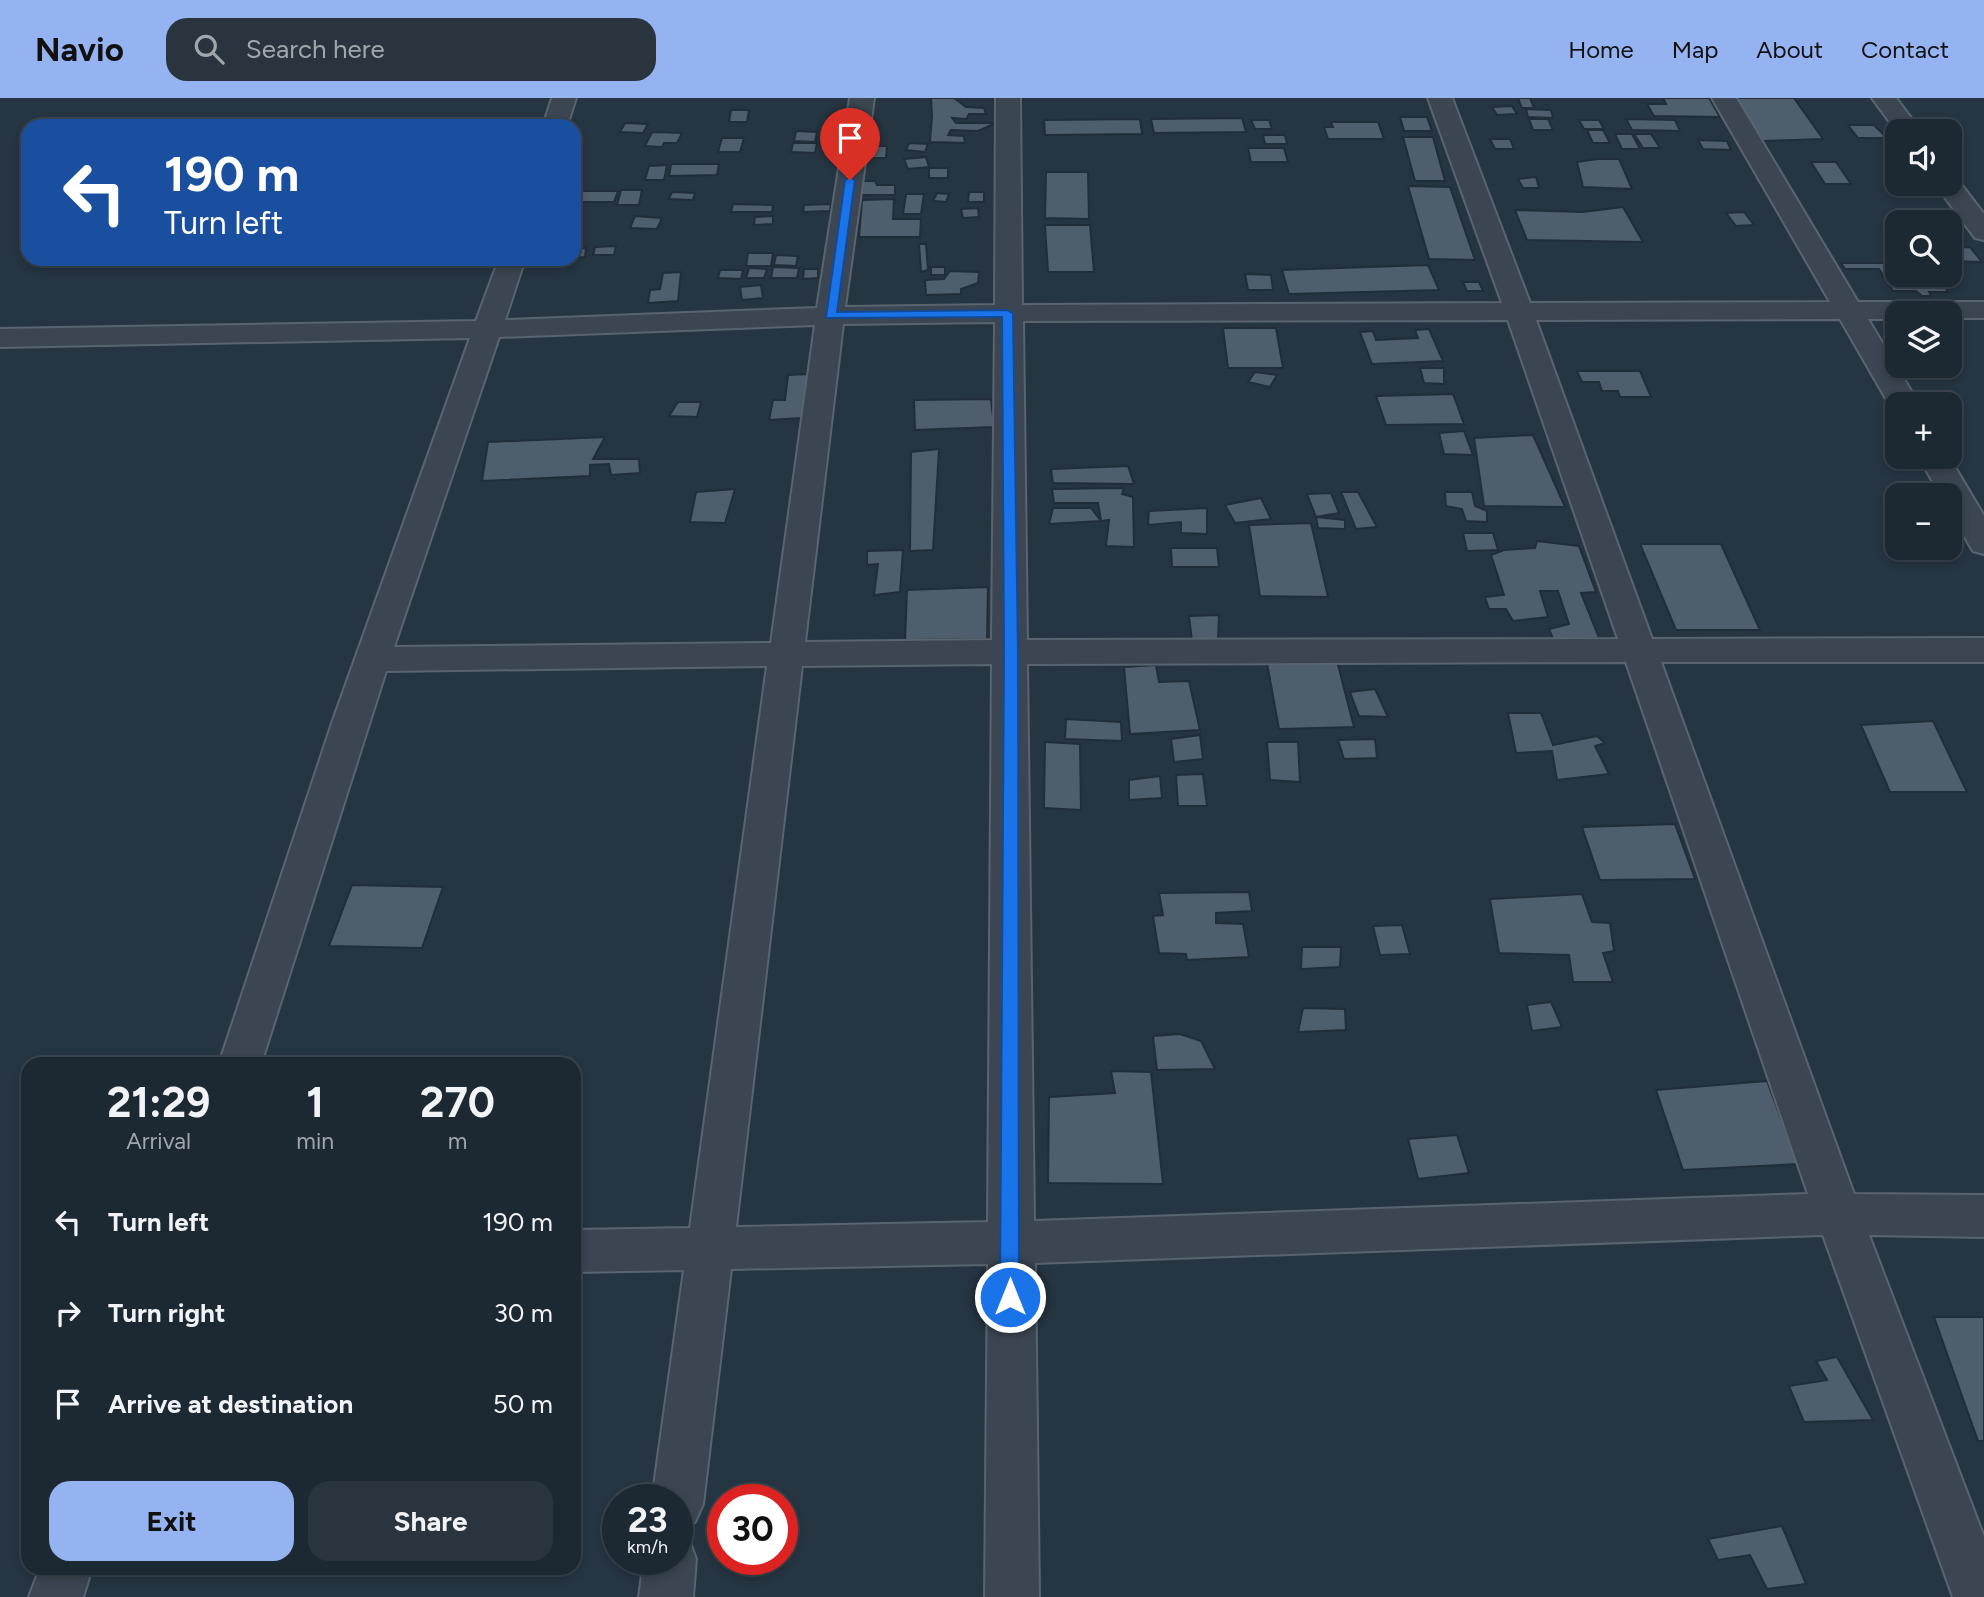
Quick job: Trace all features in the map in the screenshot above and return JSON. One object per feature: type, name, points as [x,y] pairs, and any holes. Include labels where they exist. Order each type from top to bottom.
[{"type":"street","points":[[557,119],[564,98]]},
{"type":"street","points":[[680,1484],[830,316],[862,98]]},
{"type":"street","points":[[1008,98],[1012,1597]]},
{"type":"street","points":[[1440,98],[1519,311],[1838,1214],[1980,1597]]},
{"type":"street","points":[[1724,98],[1896,392]]},
{"type":"street","points":[[1884,98],[1900,119]]},
{"type":"street","points":[[1957,196],[1984,232]]},
{"type":"street","points":[[242,1057],[350,723],[490,329],[510,266]]},
{"type":"street","points":[[0,338],[490,329],[830,316],[1007,313],[1984,310]]},
{"type":"street","points":[[1941,469],[1984,544]]},
{"type":"street","points":[[374,659],[1011,652],[1984,650]]},
{"type":"street","points":[[581,1251],[1009,1243],[1838,1214],[1984,1216]]},
{"type":"street","points":[[55,1597],[63,1575]]},
{"type":"street","points":[[666,1597],[668,1575]]},
{"type":"building","points":[[931,98],[954,98],[966,107],[984,108],[986,114],[969,114],[966,119],[952,118],[956,123],[996,123],[978,131],[951,130],[948,135],[964,136],[965,143],[930,142]]},
{"type":"building","points":[[1518,98],[1530,98],[1534,108],[1522,108]]},
{"type":"building","points":[[1663,98],[1709,98],[1720,117],[1654,116],[1647,104],[1666,104]]},
{"type":"building","points":[[1734,98],[1794,98],[1823,139],[1761,141]]},
{"type":"building","points":[[1512,106],[1517,114],[1497,115],[1492,107]]},
{"type":"building","points":[[1526,109],[1551,110],[1553,118],[1528,117]]},
{"type":"building","points":[[731,110],[749,110],[747,122],[729,122]]},
{"type":"building","points":[[1400,117],[1427,117],[1432,131],[1404,131]]},
{"type":"building","points":[[1242,118],[1246,132],[1154,133],[1151,119]]},
{"type":"building","points":[[1140,119],[1142,134],[1045,135],[1044,120]]},
{"type":"building","points":[[1529,119],[1548,119],[1553,130],[1533,130]]},
{"type":"building","points":[[1626,119],[1675,120],[1680,131],[1632,130]]},
{"type":"building","points":[[1251,120],[1269,120],[1272,129],[1255,129]]},
{"type":"building","points":[[1579,120],[1599,120],[1604,129],[1584,129]]},
{"type":"building","points":[[1331,122],[1378,122],[1384,139],[1328,139],[1324,127],[1333,127]]},
{"type":"building","points":[[625,123],[648,124],[643,133],[620,132]]},
{"type":"building","points":[[1848,125],[1874,125],[1885,136],[1885,138],[1858,138]]},
{"type":"building","points":[[1587,130],[1603,130],[1610,143],[1593,143]]},
{"type":"building","points":[[796,131],[817,132],[815,142],[794,141]]},
{"type":"building","points":[[652,132],[682,133],[677,143],[664,143],[662,147],[645,146]]},
{"type":"building","points":[[1615,134],[1632,134],[1640,149],[1622,149]]},
{"type":"building","points":[[1634,134],[1651,134],[1660,148],[1643,148]]},
{"type":"building","points":[[1263,135],[1285,135],[1287,144],[1265,144]]},
{"type":"building","points":[[1403,137],[1433,137],[1445,181],[1415,181]]},
{"type":"building","points":[[722,138],[744,138],[740,152],[718,152]]},
{"type":"building","points":[[1490,139],[1510,139],[1514,149],[1495,149]]},
{"type":"building","points":[[1698,140],[1727,141],[1731,150],[1703,149]]},
{"type":"building","points":[[793,143],[817,143],[815,153],[791,152]]},
{"type":"building","points":[[909,143],[928,144],[925,152],[906,150]]},
{"type":"building","points":[[870,146],[887,146],[886,158],[868,158]]},
{"type":"building","points":[[1248,148],[1284,148],[1288,162],[1251,162]]},
{"type":"building","points":[[926,157],[929,167],[908,169],[904,159]]},
{"type":"building","points":[[1619,159],[1632,189],[1583,187],[1577,162]]},
{"type":"building","points":[[1811,162],[1836,162],[1851,184],[1825,184]]},
{"type":"building","points":[[671,164],[719,164],[717,175],[669,176]]},
{"type":"building","points":[[667,165],[664,180],[645,180],[649,166]]},
{"type":"building","points":[[929,168],[948,168],[948,178],[929,178]]},
{"type":"building","points":[[1046,172],[1088,172],[1089,219],[1045,218]]},
{"type":"building","points":[[1536,177],[1539,188],[1523,188],[1518,179]]},
{"type":"building","points":[[862,181],[875,181],[877,185],[895,185],[895,195],[861,195]]},
{"type":"building","points":[[1408,186],[1450,187],[1475,260],[1429,259]]},
{"type":"building","points":[[621,190],[642,190],[639,205],[617,205]]},
{"type":"building","points":[[581,191],[618,191],[614,202],[581,202]]},
{"type":"building","points":[[672,192],[695,193],[693,200],[669,199]]},
{"type":"building","points":[[969,192],[984,192],[984,202],[968,202]]},
{"type":"building","points":[[937,193],[949,194],[946,202],[933,201]]},
{"type":"building","points":[[906,194],[924,194],[921,214],[903,214]]},
{"type":"building","points":[[894,199],[893,219],[921,219],[920,237],[859,237],[862,200]]},
{"type":"building","points":[[733,204],[773,205],[772,212],[731,212]]},
{"type":"building","points":[[831,204],[830,211],[803,212],[804,205]]},
{"type":"building","points":[[1623,207],[1643,242],[1527,240],[1515,210],[1583,212]]},
{"type":"building","points":[[978,208],[979,217],[963,218],[961,209]]},
{"type":"building","points":[[1744,212],[1754,225],[1736,226],[1726,213]]},
{"type":"building","points":[[635,216],[662,218],[657,229],[630,228]]},
{"type":"building","points":[[773,216],[773,224],[754,225],[755,217]]},
{"type":"building","points":[[1045,225],[1090,225],[1094,272],[1048,272]]},
{"type":"building","points":[[919,244],[926,244],[928,270],[921,272]]},
{"type":"building","points":[[616,246],[614,255],[593,255],[595,247]]},
{"type":"building","points":[[1962,247],[1970,247],[1982,262],[1962,261]]},
{"type":"building","points":[[581,248],[586,248],[585,257],[581,257]]},
{"type":"building","points":[[748,253],[773,253],[771,266],[746,266]]},
{"type":"building","points":[[776,255],[798,256],[796,266],[774,265]]},
{"type":"building","points":[[1841,263],[1885,263],[1885,278],[1879,269],[1845,269]]},
{"type":"building","points":[[1428,265],[1439,290],[1289,294],[1282,270]]},
{"type":"building","points":[[773,267],[799,268],[797,278],[771,278]]},
{"type":"building","points":[[931,267],[945,267],[945,275],[931,275]]},
{"type":"building","points":[[749,268],[767,269],[764,278],[746,278]]},
{"type":"building","points":[[804,269],[818,269],[818,278],[803,279]]},
{"type":"building","points":[[720,270],[743,270],[741,279],[718,278]]},
{"type":"building","points":[[950,271],[979,272],[978,283],[961,289],[961,294],[926,295],[925,280],[944,279]]},
{"type":"building","points":[[681,272],[678,301],[648,303],[650,290],[660,289],[663,273]]},
{"type":"building","points":[[1245,274],[1271,275],[1273,290],[1248,290]]},
{"type":"building","points":[[1463,282],[1479,282],[1483,291],[1467,291]]},
{"type":"building","points":[[761,285],[763,298],[742,300],[740,287]]},
{"type":"building","points":[[1890,287],[1945,287],[1948,292],[1929,292],[1931,296],[1922,296],[1916,291],[1893,291]]},
{"type":"building","points":[[1223,328],[1276,328],[1283,368],[1228,368]]},
{"type":"building","points":[[1429,329],[1443,361],[1372,364],[1360,332],[1373,331],[1376,340],[1418,338],[1415,330]]},
{"type":"building","points":[[1420,368],[1444,368],[1444,384],[1424,383]]},
{"type":"building","points":[[1577,371],[1640,371],[1651,397],[1620,397],[1618,391],[1602,391],[1599,382],[1582,382]]},
{"type":"building","points":[[1255,372],[1277,375],[1270,387],[1248,382]]},
{"type":"building","points":[[809,374],[802,418],[769,420],[773,400],[785,400],[788,375]]},
{"type":"building","points":[[1453,394],[1464,424],[1386,425],[1376,396]]},
{"type":"building","points":[[991,399],[994,427],[915,430],[914,400]]},
{"type":"building","points":[[678,402],[701,402],[697,417],[669,416]]},
{"type":"building","points":[[1464,431],[1473,455],[1444,454],[1439,433]]},
{"type":"building","points":[[1533,435],[1565,507],[1484,506],[1474,438]]},
{"type":"building","points":[[605,437],[593,459],[639,459],[640,473],[611,475],[609,464],[590,465],[590,476],[482,481],[488,442]]},
{"type":"building","points":[[939,449],[933,550],[910,551],[911,452]]},
{"type":"building","points":[[1128,466],[1134,484],[1053,483],[1051,469]]},
{"type":"building","points":[[1124,488],[1122,494],[1133,497],[1134,547],[1106,546],[1109,520],[1101,521],[1098,503],[1054,503],[1052,489]]},
{"type":"building","points":[[735,489],[725,523],[690,522],[696,492]]},
{"type":"building","points":[[1341,492],[1358,492],[1377,527],[1356,529]]},
{"type":"building","points":[[1445,492],[1472,492],[1475,506],[1487,511],[1487,522],[1466,521],[1462,509],[1446,506]]},
{"type":"building","points":[[1331,493],[1339,513],[1316,517],[1307,494]]},
{"type":"building","points":[[1261,498],[1271,519],[1235,523],[1225,505]]},
{"type":"building","points":[[1053,508],[1091,508],[1101,521],[1049,524]]},
{"type":"building","points":[[1207,508],[1207,534],[1181,533],[1181,522],[1148,525],[1149,511]]},
{"type":"building","points":[[1316,517],[1345,520],[1345,529],[1318,528]]},
{"type":"building","points":[[1311,523],[1328,597],[1260,596],[1249,525]]},
{"type":"building","points":[[1463,533],[1493,533],[1498,550],[1467,551]]},
{"type":"building","points":[[1537,541],[1579,546],[1596,592],[1581,593],[1599,638],[1554,641],[1549,629],[1569,624],[1558,591],[1540,591],[1548,617],[1513,621],[1506,609],[1489,609],[1485,597],[1504,595],[1491,555],[1504,550],[1535,548]]},
{"type":"building","points":[[1640,544],[1721,544],[1760,630],[1676,630]]},
{"type":"building","points":[[1171,548],[1217,548],[1219,567],[1172,567]]},
{"type":"building","points":[[903,550],[900,592],[874,595],[878,564],[867,565],[867,551]]},
{"type":"building","points":[[988,587],[987,639],[905,640],[907,590]]},
{"type":"building","points":[[1219,615],[1218,640],[1192,641],[1189,616]]},
{"type":"building","points":[[1337,661],[1354,727],[1279,729],[1267,663]]},
{"type":"building","points":[[1156,665],[1159,682],[1189,681],[1200,730],[1130,734],[1124,667]]},
{"type":"building","points":[[1375,689],[1388,717],[1359,716],[1350,692]]},
{"type":"building","points":[[1508,713],[1541,713],[1553,745],[1597,736],[1605,743],[1595,746],[1609,774],[1557,780],[1552,751],[1516,753]]},
{"type":"building","points":[[1066,719],[1121,722],[1122,741],[1065,739]]},
{"type":"building","points":[[1933,721],[1967,792],[1890,792],[1861,725]]},
{"type":"building","points":[[1200,735],[1203,759],[1174,762],[1171,739]]},
{"type":"building","points":[[1375,739],[1377,758],[1344,759],[1338,740]]},
{"type":"building","points":[[1045,742],[1080,744],[1081,810],[1044,808]]},
{"type":"building","points":[[1267,742],[1298,742],[1300,782],[1270,780]]},
{"type":"building","points":[[1203,774],[1207,806],[1178,806],[1176,775]]},
{"type":"building","points":[[1160,776],[1162,798],[1129,800],[1129,780]]},
{"type":"building","points":[[1675,824],[1695,879],[1600,880],[1582,827]]},
{"type":"building","points":[[352,885],[443,887],[422,948],[329,946]]},
{"type":"building","points":[[1249,892],[1252,911],[1216,913],[1216,923],[1243,924],[1249,957],[1187,960],[1186,954],[1159,953],[1153,916],[1163,915],[1159,893]]},
{"type":"building","points":[[1582,894],[1592,922],[1610,923],[1614,951],[1603,953],[1613,982],[1573,982],[1569,955],[1499,953],[1490,899]]},
{"type":"building","points":[[1402,925],[1410,954],[1380,955],[1373,926]]},
{"type":"building","points":[[1302,947],[1341,947],[1340,967],[1301,969]]},
{"type":"building","points":[[1551,1002],[1562,1027],[1532,1031],[1527,1005]]},
{"type":"building","points":[[1303,1008],[1345,1009],[1346,1030],[1298,1032]]},
{"type":"building","points":[[1180,1034],[1201,1041],[1215,1069],[1157,1070],[1153,1036]]},
{"type":"building","points":[[1111,1071],[1151,1072],[1163,1184],[1048,1183],[1049,1097],[1115,1093]]},
{"type":"building","points":[[1767,1081],[1798,1164],[1683,1170],[1656,1090]]},
{"type":"building","points":[[1457,1135],[1469,1173],[1418,1179],[1408,1139]]},
{"type":"building","points":[[1934,1317],[1984,1317],[1984,1441],[1978,1441]]},
{"type":"building","points":[[1837,1357],[1873,1420],[1804,1422],[1789,1386],[1827,1380],[1816,1361]]},
{"type":"building","points":[[1782,1526],[1806,1584],[1767,1589],[1750,1555],[1718,1560],[1708,1539]]},
{"type":"route","points":[[850,180],[830,316],[1007,313],[1011,652],[1010,1297]]}]
